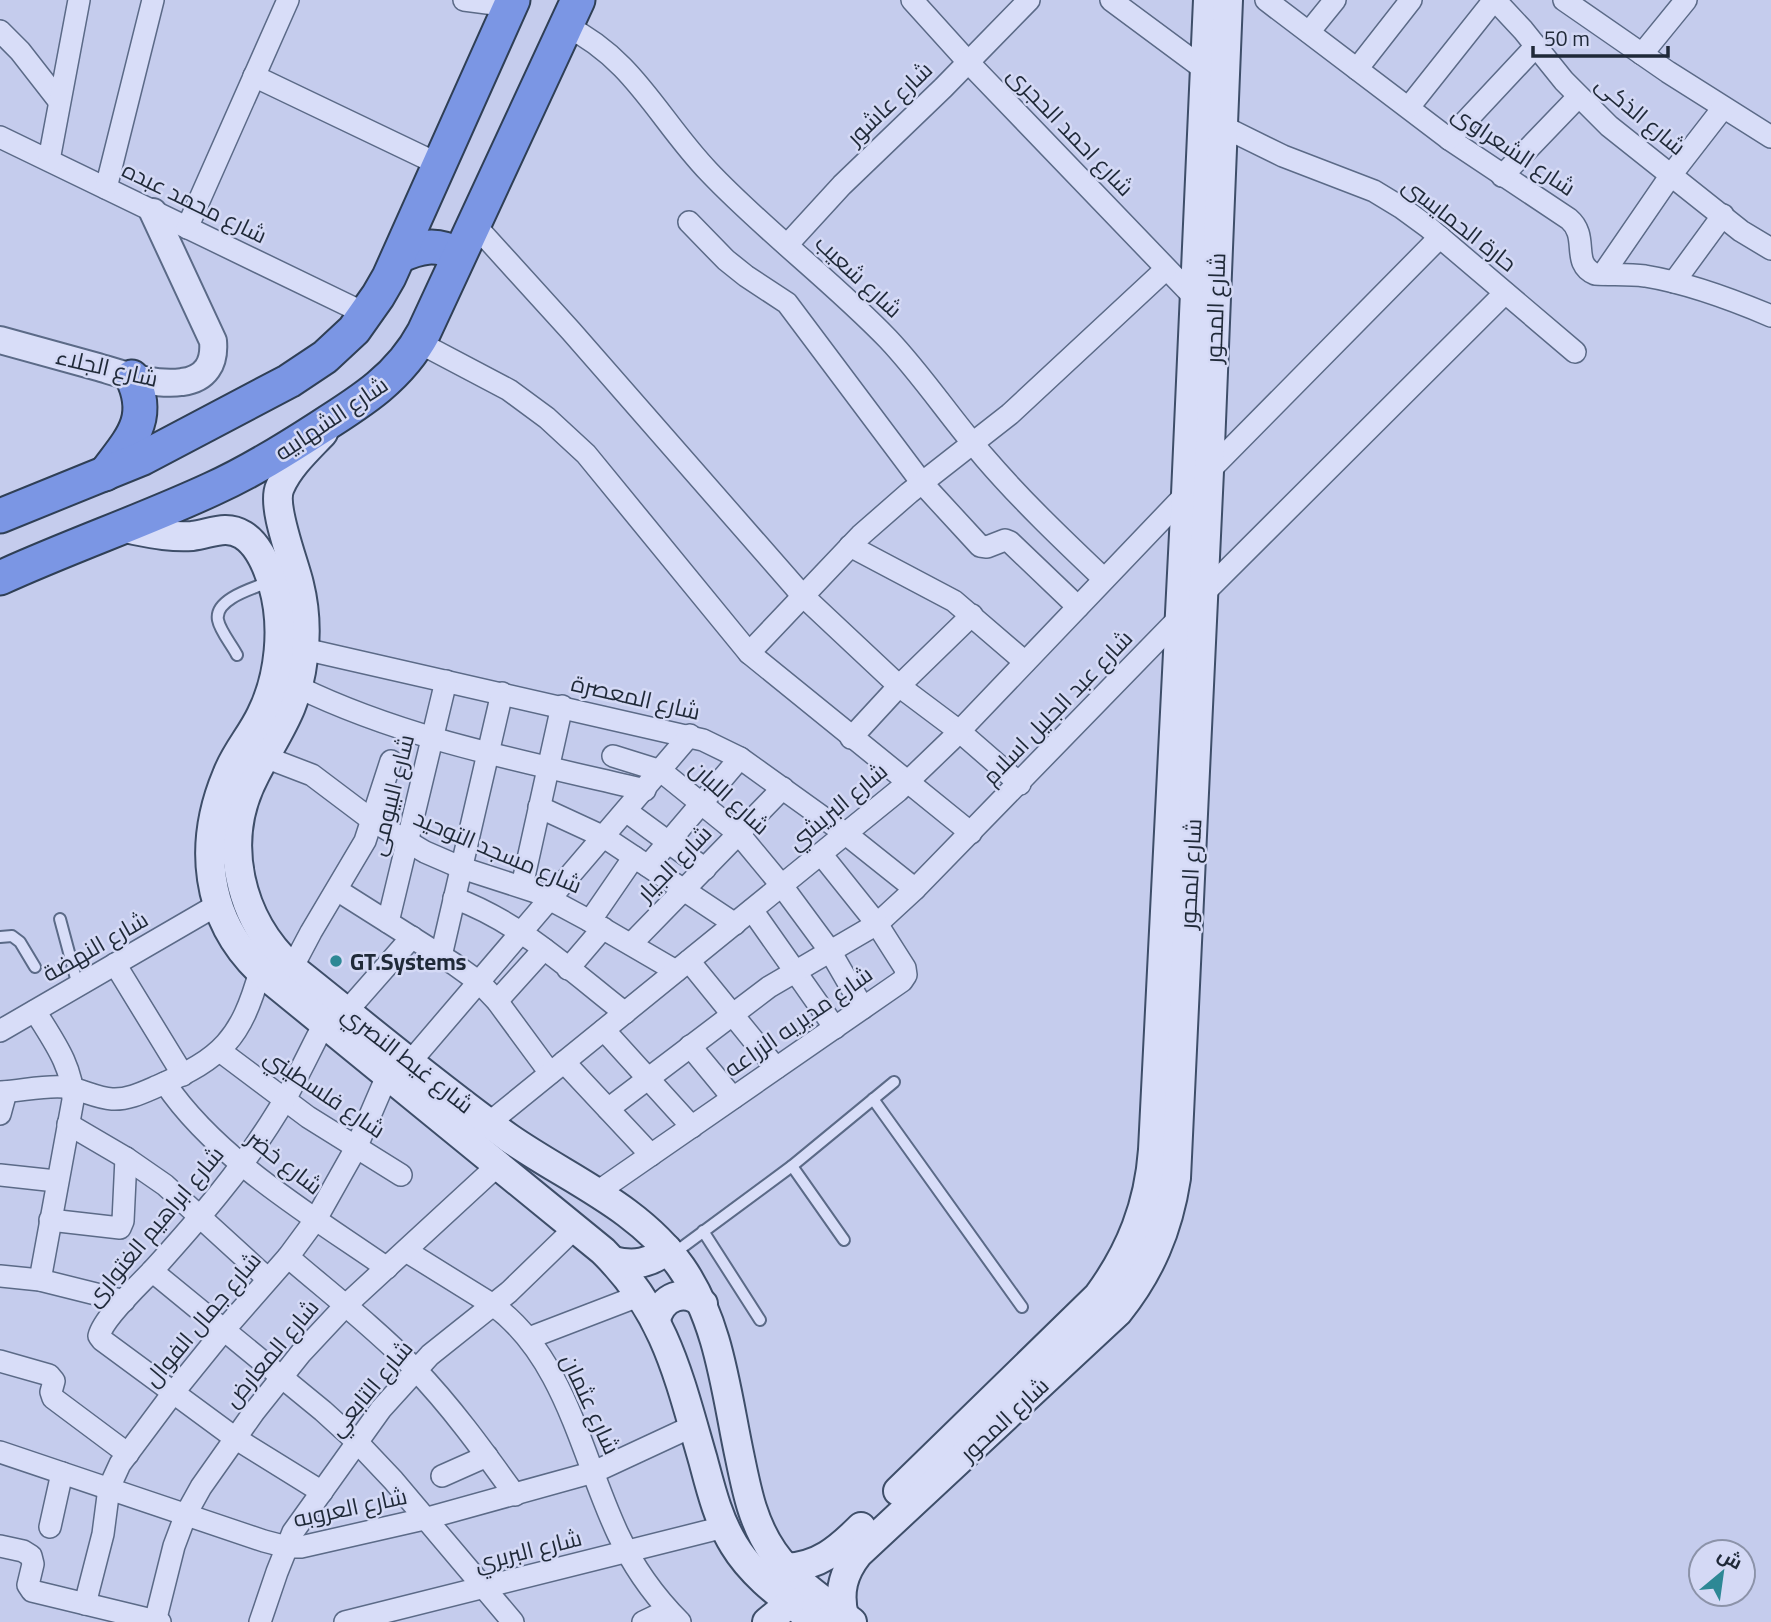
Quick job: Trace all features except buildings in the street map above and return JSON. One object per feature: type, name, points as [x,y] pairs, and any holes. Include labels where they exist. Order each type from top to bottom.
[{"type":"highway","points":[[0,516],[143,458],[289,381],[325,357],[366,314],[378,296],[512,3]]},
{"type":"highway","name":"شارع الشهابيه","points":[[0,578],[225,483],[288,449],[387,381],[401,367],[418,342],[572,13]]},
{"type":"highway","points":[[398,256],[432,246],[457,256]]},
{"type":"highway","points":[[106,474],[140,420],[142,405],[132,377]]},
{"type":"main road","name":"شارع المحور","points":[[848,1619],[842,1583],[858,1554],[1118,1312],[1146,1272],[1166,1227],[1176,1178],[1209,471],[1201,284],[1204,69],[1208,0]]},
{"type":"main road","name":"شارع المحور","points":[[786,1568],[818,1562],[845,1543],[1083,1312],[1112,1278],[1133,1238],[1148,1195],[1153,1150],[1186,494],[1201,284],[1223,126],[1228,0]]},
{"type":"main road","name":"شارع غيط النصري","points":[[337,417],[294,466],[279,488],[277,499],[301,595],[304,649],[298,687],[288,716],[254,776],[240,817],[237,861],[253,919],[270,946],[387,1076],[575,1228],[613,1261],[641,1295],[673,1357],[724,1527],[750,1567],[803,1616]]},
{"type":"main road","points":[[118,527],[176,536],[193,536],[221,529],[244,535],[252,544],[256,533],[264,526],[274,525],[284,530]]},
{"type":"main road","name":"شارع غيط النصري","points":[[252,544],[272,581],[279,622],[276,666],[261,715],[228,772],[215,808],[210,857],[217,905],[233,942],[260,971],[411,1061],[489,1123],[641,1223],[670,1252],[703,1304],[715,1336],[750,1503],[764,1538],[786,1568],[848,1619]]},
{"type":"main road","points":[[613,1261],[642,1263],[670,1252]]},
{"type":"main road","points":[[656,1320],[662,1305],[676,1296],[693,1297],[703,1304]]},
{"type":"main road","points":[[767,1622],[803,1616]]},
{"type":"street","points":[[49,160],[79,0]]},
{"type":"street","points":[[106,188],[153,0]]},
{"type":"street","points":[[187,228],[288,0]]},
{"type":"street","points":[[464,0],[512,3]]},
{"type":"street","name":"شارع احمد الحجرى","points":[[912,0],[1166,269],[1201,284]]},
{"type":"street","name":"شارع عاشور","points":[[787,245],[842,185],[969,63],[1029,0]]},
{"type":"street","points":[[1111,0],[1204,69]]},
{"type":"street","name":"شارع الشعراوى","points":[[1266,0],[1449,139],[1573,223],[1581,239],[1582,262],[1590,271],[1602,274]]},
{"type":"street","points":[[1309,32],[1335,0]]},
{"type":"street","points":[[1357,69],[1411,0]]},
{"type":"street","points":[[1409,107],[1494,0]]},
{"type":"street","name":"شارع الذكى","points":[[1494,0],[1578,97],[1621,136],[1741,231],[1771,249]]},
{"type":"street","points":[[1564,0],[1723,108],[1771,137]]},
{"type":"street","points":[[1642,54],[1686,0]]},
{"type":"street","name":"شارع شعيب","points":[[572,13],[628,71],[679,138],[705,167],[886,337],[932,389],[973,444],[1023,500],[1104,579]]},
{"type":"street","points":[[0,31],[20,51],[59,101]]},
{"type":"street","points":[[1449,139],[1536,46]]},
{"type":"street","points":[[254,76],[438,164]]},
{"type":"street","points":[[1502,176],[1578,97]]},
{"type":"street","points":[[1602,274],[1671,175],[1723,108]]},
{"type":"street","name":"حارة الحمايسى","points":[[1223,126],[1283,156],[1374,191],[1411,214],[1575,352]]},
{"type":"street","name":"شارع محمد عبده","points":[[0,137],[366,314]]},
{"type":"street","name":"شارع الجلاء","points":[[0,340],[132,377],[162,382],[183,382],[205,373],[214,354],[213,341],[153,212]]},
{"type":"street","points":[[1674,282],[1723,215]]},
{"type":"street","points":[[689,222],[726,260],[787,303],[922,483],[980,546],[987,547],[1005,540],[1010,542],[1078,607]]},
{"type":"street","points":[[473,223],[802,595],[899,686],[959,731],[1020,783]]},
{"type":"street","points":[[1209,471],[1440,237]]},
{"type":"street","points":[[749,653],[850,546],[922,483],[1039,388],[1166,269]]},
{"type":"street","points":[[1602,274],[1636,275],[1674,282],[1771,316]]},
{"type":"street","name":"شارع عبد الجليل اسلام","points":[[608,1109],[732,1014],[795,971],[877,924],[971,833],[1180,617],[1505,293]]},
{"type":"street","points":[[418,342],[509,390],[547,418],[586,454],[749,653],[971,833]]},
{"type":"street","name":"شارع البريشي","points":[[489,1123],[908,782],[1186,494]]},
{"type":"street","points":[[850,546],[931,587],[972,615],[1025,662]]},
{"type":"street","points":[[851,738],[899,686],[972,615]]},
{"type":"street","name":"شارع المعصرة","points":[[304,649],[690,735],[716,745],[783,788],[915,888]]},
{"type":"street","name":"شارع البيومى","points":[[388,922],[446,681]]},
{"type":"street","points":[[298,687],[369,719],[432,738],[645,790]]},
{"type":"street","points":[[441,956],[502,693]]},
{"type":"street","points":[[522,886],[562,706]]},
{"type":"street","points":[[608,781],[621,720]]},
{"type":"street","points":[[411,1061],[690,735]]},
{"type":"street","name":"شارع اللبان","points":[[613,756],[661,771],[739,834],[830,951],[863,1008]]},
{"type":"street","name":"شارع مسجد التوحيد","points":[[265,757],[312,775],[407,843],[462,868],[522,886],[631,944],[683,966],[732,1014],[776,1068]]},
{"type":"street","points":[[568,969],[641,861],[668,842],[740,758]]},
{"type":"street","points":[[292,968],[361,850],[373,821],[391,761]]},
{"type":"street","name":"شارع الجيار","points":[[631,944],[783,788]]},
{"type":"street","points":[[539,807],[604,837],[735,923]]},
{"type":"street","points":[[626,811],[705,869]]},
{"type":"street","name":"شارع مديريه الزراعه","points":[[596,1193],[900,983],[906,975],[905,968],[877,924],[821,854]]},
{"type":"street","points":[[337,890],[479,982],[557,1068],[608,1109],[651,1155]]},
{"type":"street","points":[[454,898],[482,909],[522,932],[625,1013]]},
{"type":"street","name":"شارع النهضة","points":[[0,1031],[217,905]]},
{"type":"street","points":[[752,910],[835,1028]]},
{"type":"street","name":"شارع ابراهيم الغتوارى","points":[[321,1492],[235,1438],[99,1336],[124,1301],[201,1216],[242,1164],[335,1018],[412,937]]},
{"type":"street","points":[[497,1001],[544,949]]},
{"type":"street","name":"شارع خضر","points":[[115,964],[200,1127],[242,1164],[387,1268]]},
{"type":"street","points":[[0,1114],[3,1092],[47,1087],[73,1088],[113,1099],[140,1094],[174,1079],[220,1052],[234,1036],[245,1017],[260,971]]},
{"type":"street","points":[[35,1011],[67,1066],[73,1088],[40,1280]]},
{"type":"street","points":[[604,1030],[692,1127]]},
{"type":"street","points":[[690,1046],[733,1098]]},
{"type":"street","name":"شارع فلسطيني","points":[[220,1052],[284,1101],[401,1175]]},
{"type":"street","name":"شارع جمال الفوال","points":[[85,1604],[103,1534],[109,1488],[120,1464],[173,1393],[288,1257],[316,1219],[356,1148],[387,1076]]},
{"type":"street","points":[[68,1124],[165,1185],[268,1279]]},
{"type":"street","points":[[50,1220],[120,1228],[123,1221],[126,1158]]},
{"type":"street","name":"شارع المعارض","points":[[157,1622],[174,1546],[186,1514],[235,1438],[281,1377],[345,1306],[497,1166]]},
{"type":"street","points":[[0,1175],[56,1181]]},
{"type":"street","name":"شارع التابعي","points":[[260,1622],[293,1532],[357,1441],[415,1369],[528,1275],[575,1228]]},
{"type":"street","name":"شارع عثمان","points":[[406,1251],[506,1314],[529,1338],[572,1417],[627,1552],[646,1582],[674,1616]]},
{"type":"street","points":[[288,1257],[415,1369],[487,1456],[515,1495]]},
{"type":"street","points":[[152,1271],[357,1441],[513,1622]]},
{"type":"street","points":[[0,1276],[40,1280],[124,1301]]},
{"type":"street","points":[[529,1338],[641,1295]]},
{"type":"street","points":[[0,1361],[49,1375],[54,1381],[51,1392],[53,1398],[128,1454]]},
{"type":"street","name":"شارع العروبه","points":[[0,1452],[287,1547],[315,1545],[424,1519],[594,1472],[693,1426]]},
{"type":"street","points":[[442,1476],[487,1456]]},
{"type":"street","points":[[50,1527],[62,1473]]},
{"type":"street","name":"شارع البربري","points":[[345,1622],[724,1527]]},
{"type":"street","points":[[0,1546],[23,1551],[31,1556],[33,1564],[28,1585],[32,1591],[157,1622]]},
{"type":"street","points":[[643,1622],[674,1616]]},
{"type":"lane","points":[[237,655],[218,620],[219,609],[226,601],[272,581]]},
{"type":"lane","points":[[60,919],[78,986]]},
{"type":"lane","points":[[0,937],[12,936],[20,942],[35,967]]},
{"type":"lane","points":[[670,1252],[792,1166],[894,1082]]},
{"type":"lane","points":[[873,1099],[1022,1307]]},
{"type":"lane","points":[[792,1166],[844,1240]]},
{"type":"lane","points":[[703,1231],[760,1320]]},
{"type":"place","name":"GT.Systems","points":[[336,961]]}]
